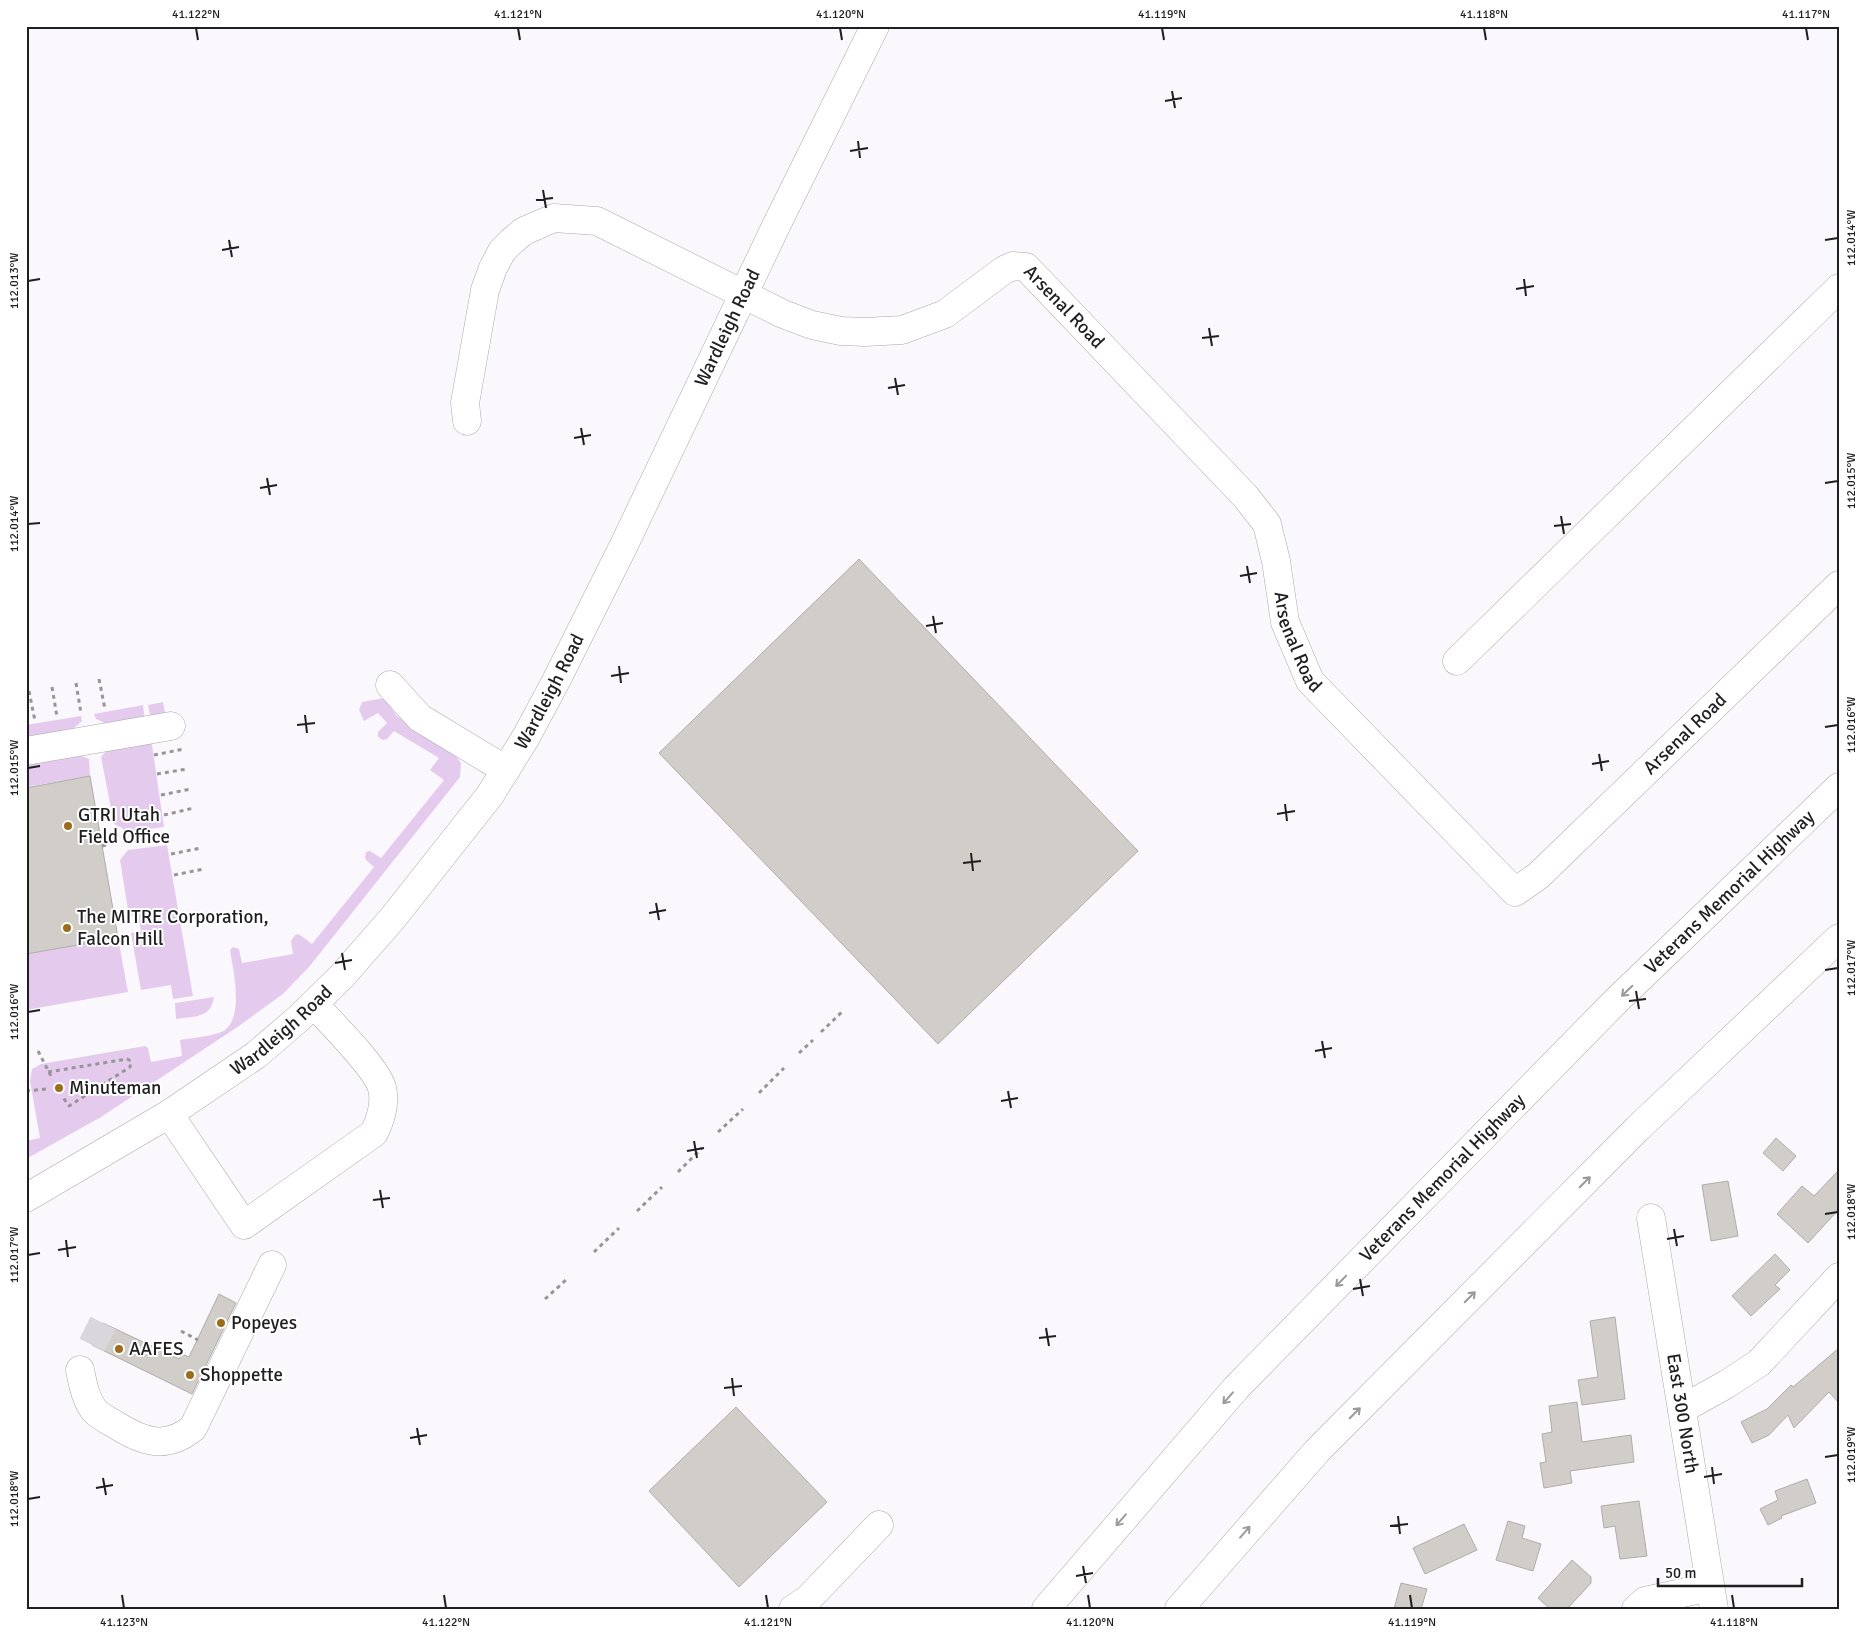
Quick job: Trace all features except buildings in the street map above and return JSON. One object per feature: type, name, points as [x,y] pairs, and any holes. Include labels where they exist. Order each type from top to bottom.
[{"type":"main road","name":"Wardleigh Road","points":[[26,1198],[169,1114],[256,1054],[314,1004],[407,901],[453,843],[506,770],[526,737],[571,652],[742,295],[875,26]]},
{"type":"main road","points":[[467,421],[466,404],[485,290],[502,251],[524,231],[538,224],[554,218],[597,221],[742,295]]},
{"type":"main road","name":"Arsenal Road","points":[[742,295],[792,318],[822,327],[857,332],[902,330],[945,314],[1004,270],[1013,266],[1026,267],[1246,497],[1267,524],[1276,561],[1284,622],[1310,681],[1514,892],[1538,876],[1839,585]]},
{"type":"main road","points":[[1457,661],[1839,288]]},
{"type":"main road","points":[[390,686],[420,718],[506,770]]},
{"type":"main road","points":[[26,751],[177,738]]},
{"type":"main road","name":"Veterans Memorial Highway","points":[[1046,1609],[1243,1381],[1617,1000],[1839,788]]},
{"type":"main road","points":[[1179,1609],[1331,1437],[1637,1129],[1839,938]]},
{"type":"main road","points":[[169,1114],[244,1225],[374,1133],[381,1119],[383,1102],[382,1088],[376,1073],[314,1004]]},
{"type":"main road","name":"East 300 North","points":[[1652,1218],[1712,1598]]},
{"type":"main road","points":[[80,1370],[85,1393],[95,1411],[112,1423],[150,1441],[171,1441],[184,1436],[193,1428],[272,1265]]},
{"type":"main road","points":[[1682,1408],[1727,1384],[1759,1363],[1839,1277]]},
{"type":"main road","points":[[793,1609],[808,1599],[879,1525]]},
{"type":"main road","points":[[1188,1609],[1218,1563]]},
{"type":"main road","points":[[1636,1609],[1644,1601],[1712,1598]]},
{"type":"path","points":[[99,679],[105,709]]},
{"type":"path","points":[[76,683],[81,713]]},
{"type":"path","points":[[52,687],[58,717]]},
{"type":"path","points":[[29,691],[35,721]]},
{"type":"path","points":[[154,755],[177,738]]},
{"type":"path","points":[[157,774],[188,769]]},
{"type":"path","points":[[161,795],[191,789]]},
{"type":"path","points":[[164,815],[194,808]]},
{"type":"path","points":[[102,846],[110,844]]},
{"type":"path","points":[[171,854],[201,848]]},
{"type":"path","points":[[174,875],[204,869]]},
{"type":"path","points":[[126,942],[127,946]]},
{"type":"path","points":[[821,1032],[842,1012]]},
{"type":"path","points":[[799,1053],[813,1040]]},
{"type":"path","points":[[38,1051],[52,1078]]},
{"type":"path","points":[[48,1072],[127,1059],[131,1061],[130,1067],[69,1106],[62,1096]]},
{"type":"path","points":[[759,1093],[784,1068]]},
{"type":"path","points":[[26,1090],[46,1089]]},
{"type":"path","points":[[718,1132],[743,1109]]},
{"type":"path","points":[[678,1172],[702,1148]]},
{"type":"path","points":[[637,1211],[662,1186]]},
{"type":"path","points":[[594,1252],[619,1228]]},
{"type":"path","points":[[545,1299],[566,1280]]},
{"type":"path","points":[[180,1331],[198,1340]]},
{"type":"shaded area","points":[[384,698],[397,716],[452,751],[461,763],[460,777],[309,967],[283,994],[236,1028],[101,1117],[26,1159],[26,1141],[40,1138],[30,1081],[32,1069],[41,1064],[145,1046],[148,1048],[151,1062],[182,1056],[180,1040],[210,1035],[225,1030],[231,1023],[236,1003],[235,980],[230,950],[233,947],[239,949],[242,963],[293,954],[291,941],[296,934],[312,944],[374,867],[366,860],[366,852],[370,851],[381,858],[444,780],[430,770],[439,758],[394,731],[387,739],[383,740],[378,737],[378,732],[387,723],[378,713],[364,721],[359,710],[362,702]]},
{"type":"shaded area","points":[[163,702],[165,713],[158,719],[151,720],[148,705]]},
{"type":"shaded area","points":[[143,705],[145,721],[106,725],[96,719],[94,714]]},
{"type":"shaded area","points":[[81,716],[82,721],[72,732],[26,741],[26,725]]},
{"type":"shaded area","points":[[151,738],[164,827],[125,832],[114,824],[101,757],[109,748]]},
{"type":"shaded area","points":[[79,755],[89,759],[90,776],[26,787],[26,759]]},
{"type":"shaded area","points":[[167,845],[193,996],[173,999],[171,985],[141,990],[131,933],[141,931],[138,915],[129,916],[120,860],[128,850]]},
{"type":"shaded area","points":[[118,938],[128,992],[26,1010],[26,954]]},
{"type":"shaded area","points":[[214,997],[212,1004],[205,1013],[195,1017],[176,1019],[175,1003]]},
{"type":"tunnel","points":[[92,1345],[103,1323]]},
{"type":"place","name":"GTRI Utah Field Office","points":[[68,826]]},
{"type":"place","name":"The MITRE Corporation, Falcon Hill","points":[[67,928]]},
{"type":"place","name":"Minuteman","points":[[59,1088]]},
{"type":"place","name":"Popeyes","points":[[221,1323]]},
{"type":"place","name":"AAFES","points":[[119,1349]]},
{"type":"place","name":"Shoppette","points":[[190,1375]]}]
